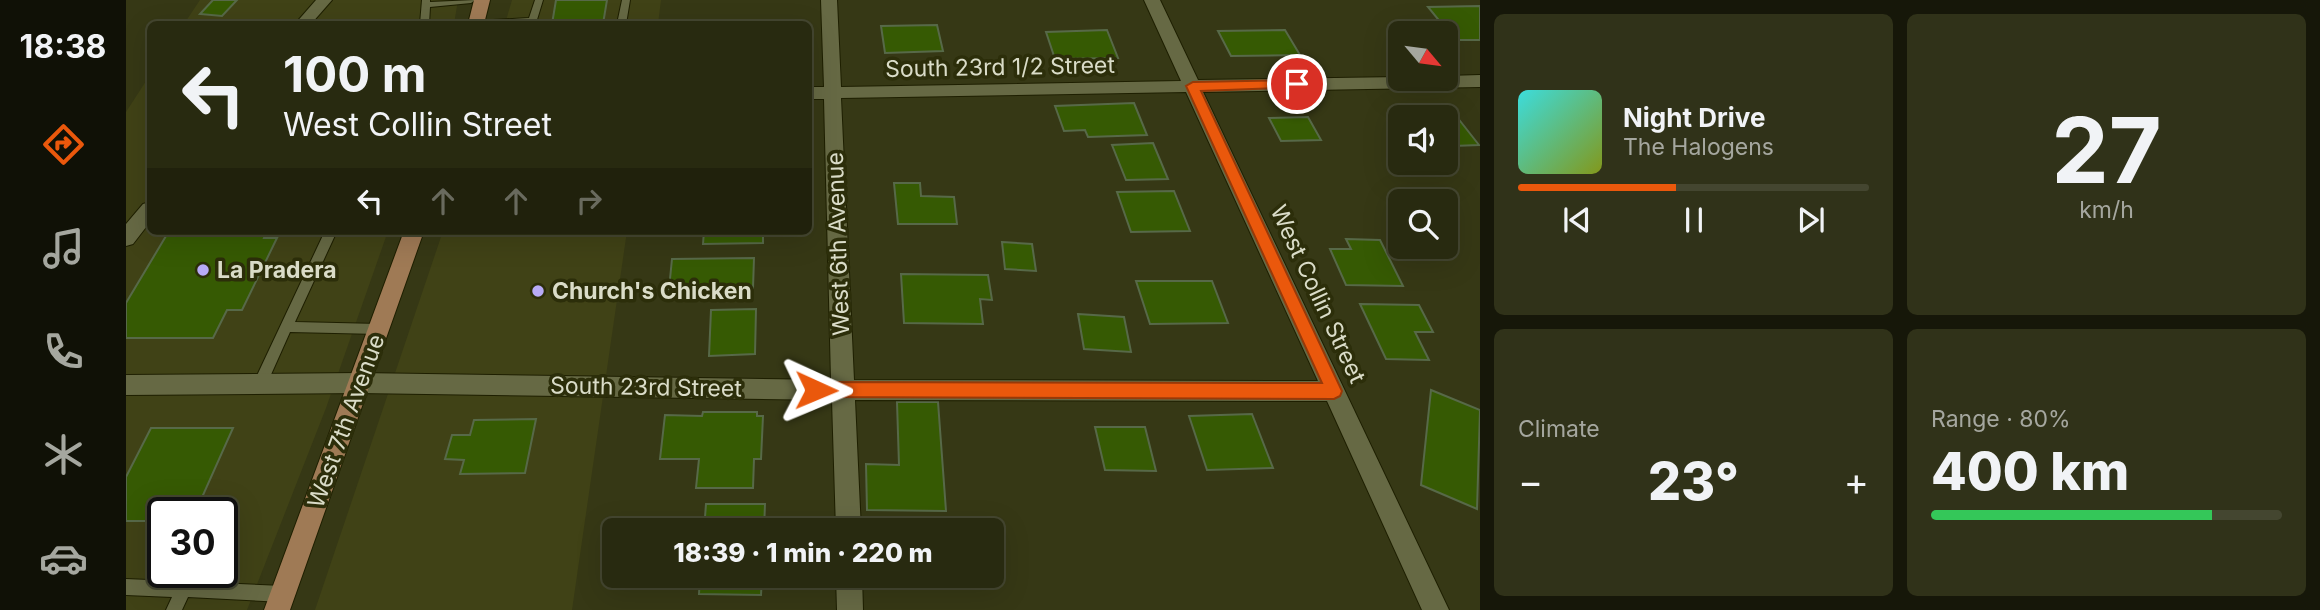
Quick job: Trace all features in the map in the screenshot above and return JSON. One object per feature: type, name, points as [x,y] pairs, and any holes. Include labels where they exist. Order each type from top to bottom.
[{"type":"main road","points":[[477,21],[482,0]]},
{"type":"main road","name":"West 7th Avenue","points":[[280,602],[413,235]]},
{"type":"street","points":[[306,21],[324,0]]},
{"type":"street","name":"West 6th Avenue","points":[[829,0],[848,518]]},
{"type":"street","name":"West Collin Street","points":[[1152,0],[1436,610]]},
{"type":"street","name":"South 23rd 1/2 Street","points":[[812,93],[1480,81]]},
{"type":"street","points":[[126,238],[147,213]]},
{"type":"street","name":"South 23rd Street","points":[[126,385],[359,383],[843,390],[1334,391]]},
{"type":"street","points":[[849,588],[850,610]]},
{"type":"lane","points":[[424,21],[426,2],[471,0]]},
{"type":"lane","points":[[533,21],[539,0]]},
{"type":"lane","points":[[622,21],[626,0]]},
{"type":"lane","points":[[260,383],[329,235]]},
{"type":"lane","points":[[286,327],[379,329]]},
{"type":"lane","points":[[126,587],[184,590],[280,602]]},
{"type":"lane","points":[[174,610],[184,590]]},
{"type":"shaded area","points":[[200,0],[458,0],[454,21],[186,21]]},
{"type":"shaded area","points":[[512,0],[661,0],[658,21],[506,21]]},
{"type":"shaded area","points":[[147,80],[147,235],[387,235],[326,408],[247,610],[126,610],[126,112]]},
{"type":"shaded area","points":[[442,235],[626,235],[572,610],[315,610]]},
{"type":"building","points":[[213,0],[237,0],[222,16],[200,14]]},
{"type":"building","points":[[556,0],[607,0],[604,21],[552,21]]},
{"type":"building","points":[[1480,6],[1480,40],[1458,40],[1458,21],[1439,21],[1428,7]]},
{"type":"building","points":[[937,25],[943,51],[885,53],[881,26]]},
{"type":"building","points":[[1107,30],[1118,58],[1055,59],[1046,32]]},
{"type":"building","points":[[1285,30],[1300,55],[1231,56],[1218,31]]},
{"type":"building","points":[[1134,103],[1147,135],[1088,137],[1085,130],[1064,131],[1055,106]]},
{"type":"building","points":[[1308,117],[1321,140],[1281,141],[1269,118]]},
{"type":"building","points":[[1458,118],[1479,145],[1458,146]]},
{"type":"building","points":[[1153,143],[1168,179],[1126,180],[1112,145]]},
{"type":"building","points":[[894,183],[920,183],[921,196],[954,197],[957,224],[898,224]]},
{"type":"building","points":[[1174,191],[1190,231],[1131,232],[1117,192]]},
{"type":"building","name":"La Pradera","points":[[167,235],[265,235],[264,238],[277,238],[242,310],[227,310],[213,338],[126,338],[126,303]]},
{"type":"building","points":[[704,235],[763,235],[763,243],[703,244]]},
{"type":"building","points":[[1346,239],[1380,240],[1403,286],[1346,285],[1330,249],[1351,249]]},
{"type":"building","points":[[1002,242],[1032,244],[1036,271],[1005,269]]},
{"type":"building","points":[[754,258],[753,288],[669,289],[672,259]]},
{"type":"building","points":[[901,274],[988,275],[992,300],[980,299],[983,324],[904,323]]},
{"type":"building","points":[[1136,281],[1212,281],[1228,323],[1150,324]]},
{"type":"building","points":[[1360,304],[1419,305],[1433,332],[1415,332],[1429,360],[1386,359]]},
{"type":"building","points":[[756,309],[755,354],[709,356],[711,310]]},
{"type":"building","points":[[1078,314],[1124,317],[1131,352],[1084,349]]},
{"type":"building","points":[[1431,390],[1480,410],[1477,509],[1421,485]]},
{"type":"building","points":[[897,402],[938,402],[946,511],[867,510],[866,464],[899,465]]},
{"type":"building","points":[[703,412],[757,412],[757,416],[763,416],[761,459],[754,459],[753,488],[696,488],[699,459],[660,459],[665,415],[702,416]]},
{"type":"building","points":[[1252,414],[1273,468],[1207,470],[1189,416]]},
{"type":"building","points":[[536,419],[525,473],[460,474],[464,460],[445,459],[452,435],[470,435],[474,420]]},
{"type":"building","points":[[1095,427],[1145,427],[1156,471],[1105,470]]},
{"type":"building","points":[[151,428],[233,428],[202,497],[147,497],[147,521],[126,521],[126,477]]},
{"type":"building","points":[[706,504],[765,504],[764,518],[705,518]]},
{"type":"building","points":[[699,588],[761,588],[761,595],[699,594]]},
{"type":"place","name":"La Pradera","points":[[203,270]]},
{"type":"place","name":"Church's Chicken","points":[[538,291]]},
{"type":"route","points":[[816,390],[1334,391],[1193,86],[1297,84]]}]
